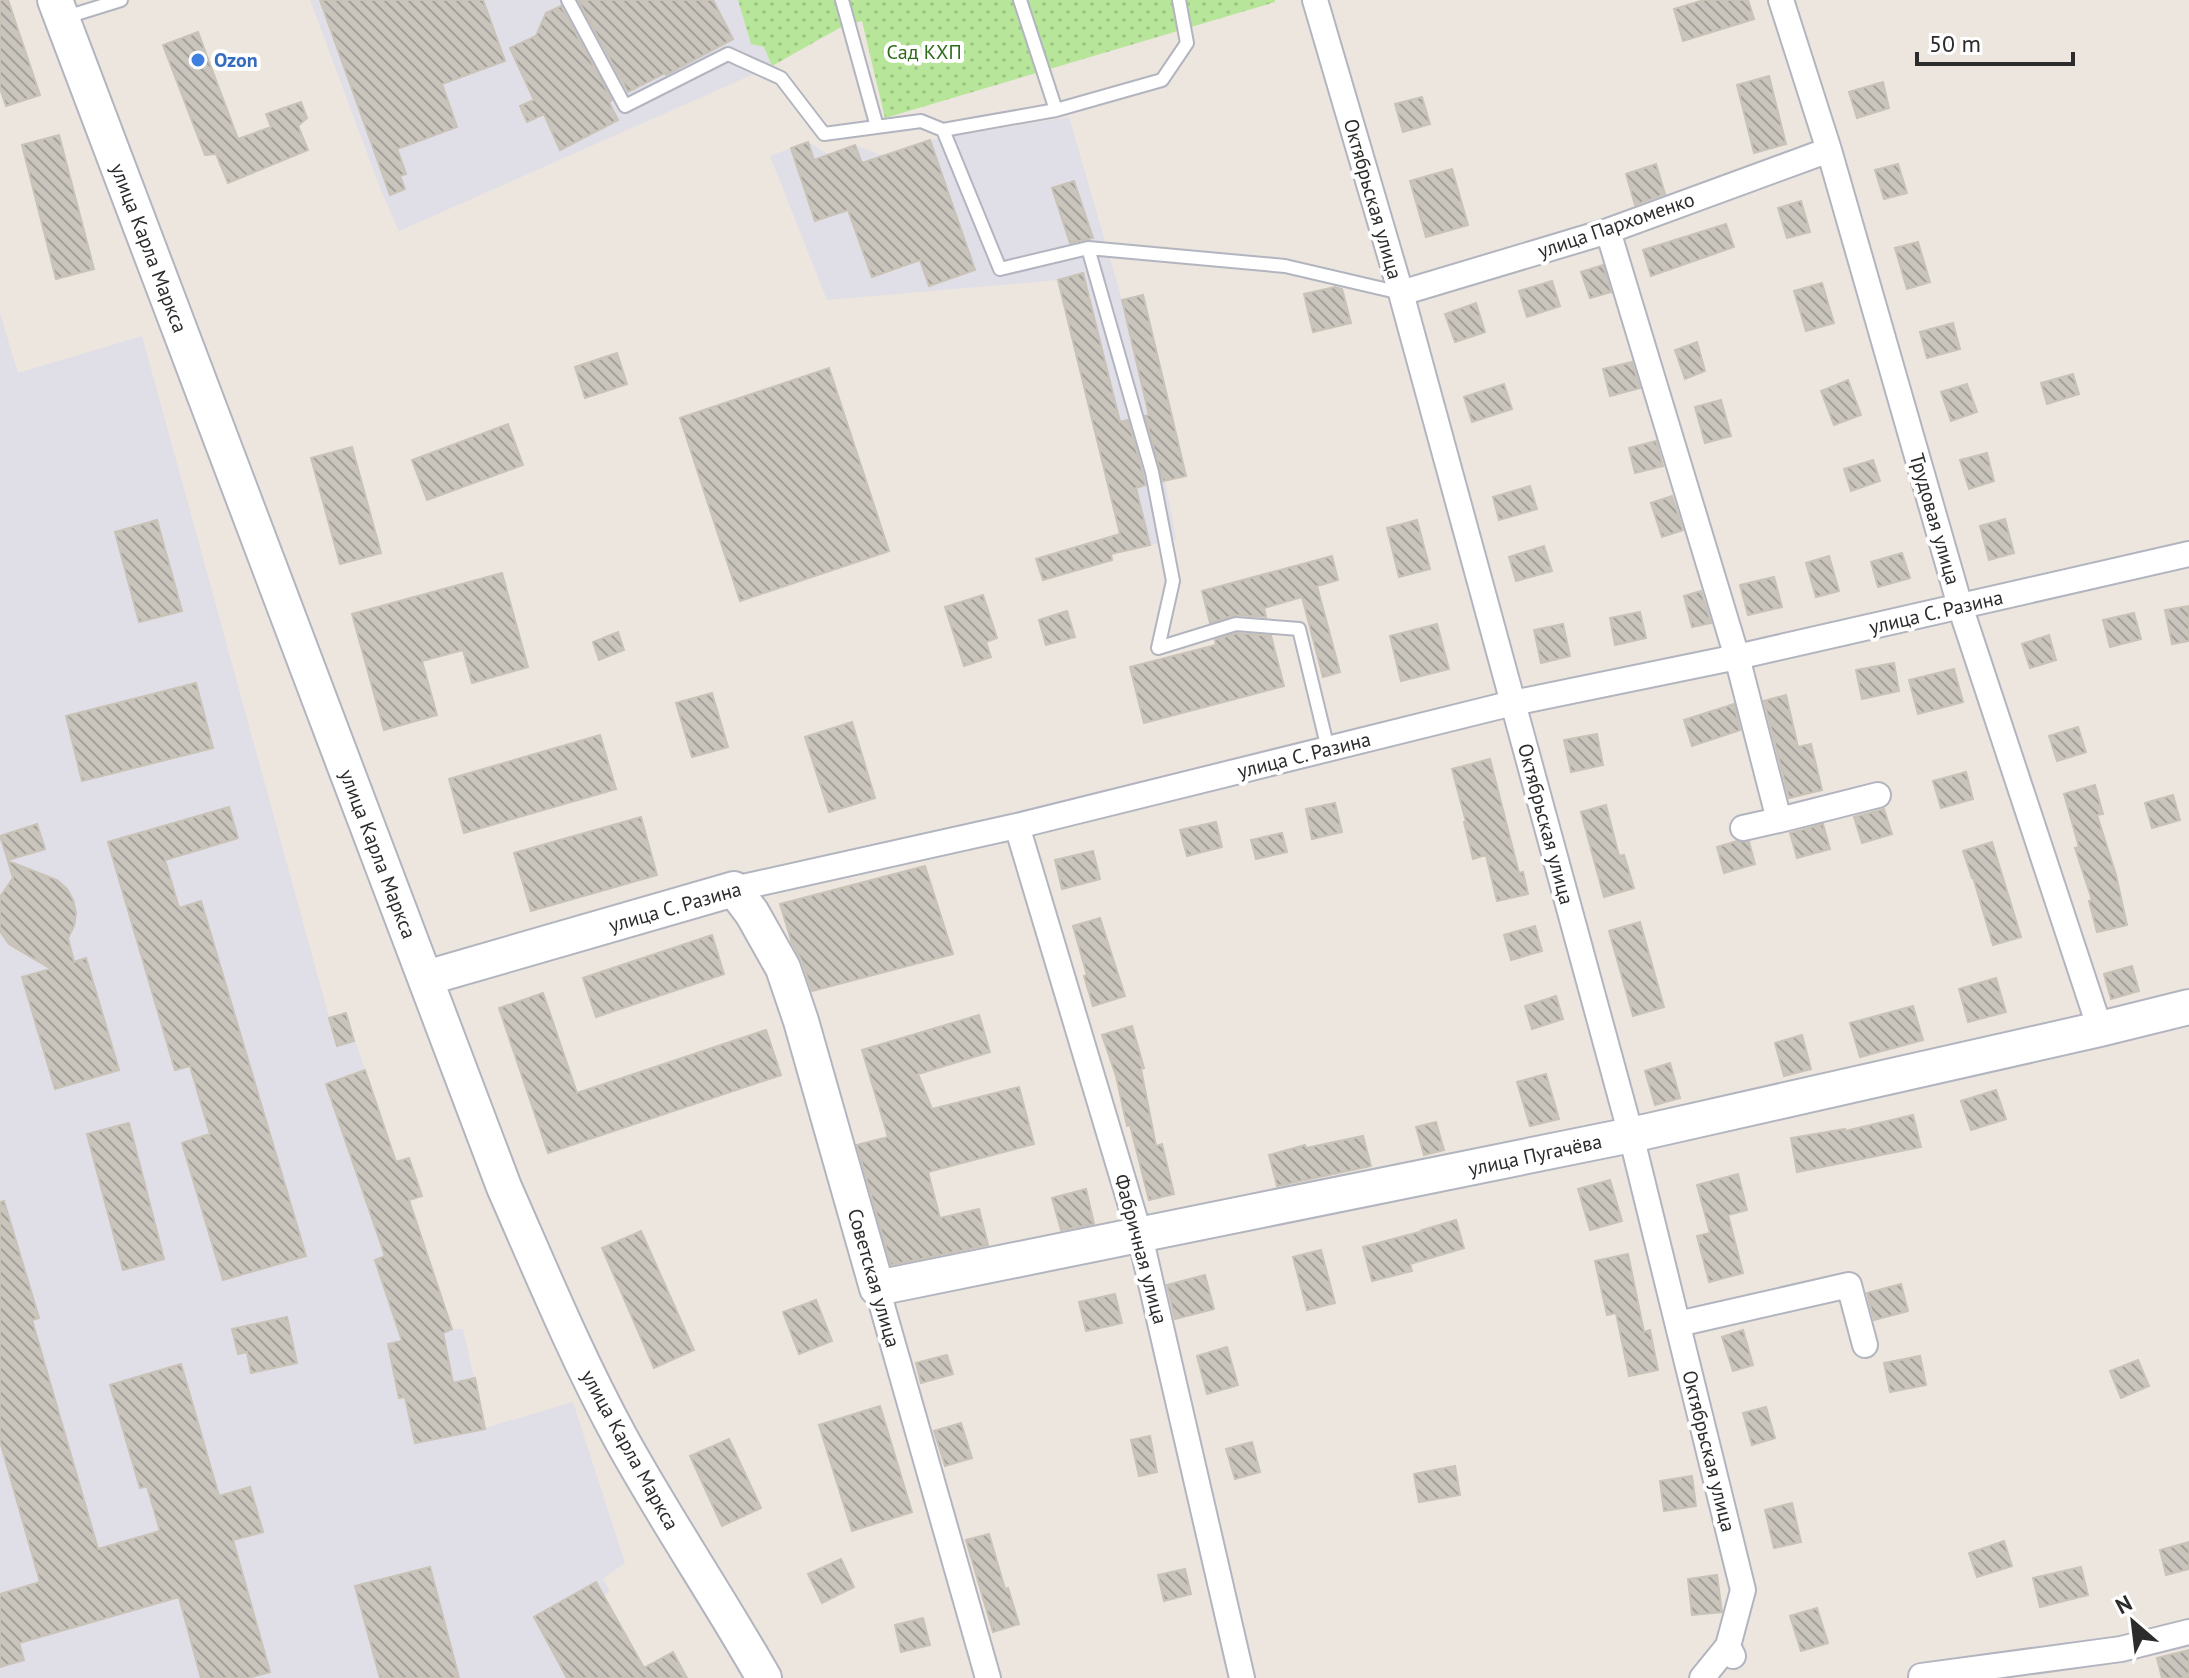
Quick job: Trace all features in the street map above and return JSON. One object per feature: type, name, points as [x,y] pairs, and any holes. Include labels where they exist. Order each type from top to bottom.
[{"type":"street","name":"Октябрьская улица","points":[[1315,0],[1401,293],[1631,1135],[1743,1590],[1730,1651],[1702,1678]]},
{"type":"street","name":"Трудовая улица","points":[[1781,0],[1829,150],[1960,606],[2102,1030]]},
{"type":"street","name":"улица Карла Маркса","points":[[58,9],[504,1187],[577,1355],[662,1512],[764,1678]]},
{"type":"street","name":"улица Пархоменко","points":[[1401,293],[1608,231],[1829,150]]},
{"type":"street","points":[[1608,231],[1737,657],[1779,820]]},
{"type":"street","name":"улица С. Разина","points":[[426,978],[734,889],[1017,826],[1513,703],[1737,657],[2189,554]]},
{"type":"street","points":[[1743,828],[1878,795]]},
{"type":"street","name":"Фабричная улица","points":[[1017,826],[1140,1236],[1242,1678]]},
{"type":"street","name":"Советская улица","points":[[734,889],[752,913],[783,968],[801,1021],[988,1678]]},
{"type":"street","name":"улица Пугачёва","points":[[877,1288],[1631,1135],[2102,1030],[2189,1007]]},
{"type":"street","points":[[1678,1324],[1849,1285],[1865,1345]]},
{"type":"street","points":[[1921,1676],[2121,1649],[2189,1632]]},
{"type":"lane","points":[[58,9],[121,0]]},
{"type":"lane","points":[[568,0],[625,106],[728,54],[781,78],[824,134],[921,121],[943,130],[1056,110],[1162,80],[1187,43],[1179,0]]},
{"type":"lane","points":[[842,0],[877,127]]},
{"type":"lane","points":[[1020,0],[1056,110]]},
{"type":"lane","points":[[943,130],[1000,269],[1088,248],[1285,266],[1401,293]]},
{"type":"lane","points":[[1088,248],[1152,472],[1173,581],[1158,648],[1236,624],[1299,629],[1328,749]]},
{"type":"shaded area","points":[[310,0],[738,0],[751,44],[764,47],[772,66],[399,231]]},
{"type":"shaded area","points":[[1069,117],[1122,300],[1143,295],[1186,476],[1165,481],[1176,539],[1125,551],[1058,280],[827,300],[770,156],[808,142],[829,155],[855,145],[883,156],[930,140]]},
{"type":"shaded area","points":[[0,313],[18,373],[142,336],[329,1017],[346,1013],[396,1162],[409,1158],[422,1196],[409,1201],[452,1329],[463,1329],[485,1428],[573,1402],[625,1563],[603,1579],[610,1592],[603,1596],[643,1668],[673,1652],[687,1678],[0,1678]]},
{"type":"green space","name":"Сад КХП","points":[[738,0],[1275,2],[885,118],[862,21],[843,26],[772,66],[764,47],[751,44]]},
{"type":"building","points":[[0,0],[8,0],[40,95],[6,106],[0,88]]},
{"type":"building","points":[[320,0],[483,0],[505,61],[442,84],[457,127],[397,149],[406,174],[400,176],[405,189],[390,195]]},
{"type":"building","points":[[578,0],[713,0],[733,39],[628,92]]},
{"type":"building","points":[[1704,0],[1748,0],[1754,19],[1683,41],[1674,9]]},
{"type":"building","points":[[561,6],[612,100],[609,102],[618,120],[560,150],[544,114],[527,122],[520,106],[534,100],[510,48],[536,36],[546,13]]},
{"type":"building","points":[[198,32],[238,139],[271,127],[266,114],[301,102],[307,118],[298,126],[308,150],[228,183],[216,154],[205,155],[163,45]]},
{"type":"building","points":[[1769,76],[1786,144],[1754,153],[1737,85]]},
{"type":"building","points":[[1883,82],[1889,108],[1857,118],[1849,92]]},
{"type":"building","points":[[1422,97],[1430,124],[1403,132],[1395,104]]},
{"type":"building","points":[[59,135],[94,269],[56,279],[22,145]]},
{"type":"building","points":[[930,140],[975,270],[929,286],[920,260],[872,277],[848,210],[815,221],[791,148],[808,142],[814,160],[855,145],[862,163]]},
{"type":"building","points":[[1656,164],[1665,194],[1635,205],[1626,174]]},
{"type":"building","points":[[1898,164],[1907,193],[1884,199],[1875,170]]},
{"type":"building","points":[[1452,169],[1468,225],[1426,237],[1410,181]]},
{"type":"building","points":[[1074,181],[1093,238],[1070,243],[1052,188]]},
{"type":"building","points":[[1801,201],[1810,232],[1787,238],[1778,208]]},
{"type":"building","points":[[1726,224],[1734,247],[1651,276],[1643,250]]},
{"type":"building","points":[[1918,242],[1930,282],[1907,289],[1895,248]]},
{"type":"building","points":[[1603,265],[1611,292],[1590,298],[1581,272]]},
{"type":"building","points":[[1083,273],[1120,422],[1128,420],[1143,474],[1145,485],[1136,488],[1150,545],[1111,554],[1112,560],[1043,580],[1036,559],[1120,534],[1058,280]]},
{"type":"building","points":[[1552,281],[1560,306],[1527,317],[1519,291]]},
{"type":"building","points":[[1822,283],[1834,323],[1806,331],[1794,291]]},
{"type":"building","points":[[1335,287],[1342,289],[1351,323],[1313,332],[1304,294]]},
{"type":"building","points":[[1143,295],[1186,476],[1163,481],[1145,416],[1149,415],[1122,300]]},
{"type":"building","points":[[1476,303],[1485,332],[1455,342],[1445,314]]},
{"type":"building","points":[[1953,323],[1960,349],[1927,358],[1920,332]]},
{"type":"building","points":[[1697,342],[1705,371],[1685,379],[1675,350]]},
{"type":"building","points":[[617,353],[627,384],[585,398],[575,367]]},
{"type":"building","points":[[1632,362],[1640,388],[1610,396],[1603,369]]},
{"type":"building","points":[[829,368],[889,551],[740,601],[680,418]]},
{"type":"building","points":[[2073,374],[2079,394],[2047,404],[2041,383]]},
{"type":"building","points":[[1848,380],[1861,415],[1834,425],[1821,391]]},
{"type":"building","points":[[1504,384],[1512,409],[1472,422],[1464,397]]},
{"type":"building","points":[[1967,384],[1977,412],[1951,421],[1941,392]]},
{"type":"building","points":[[1721,400],[1731,436],[1705,443],[1695,407]]},
{"type":"building","points":[[508,424],[523,465],[427,500],[412,460]]},
{"type":"building","points":[[1656,441],[1663,466],[1635,473],[1629,448]]},
{"type":"building","points":[[352,447],[381,553],[340,564],[311,458]]},
{"type":"building","points":[[1987,453],[1994,481],[1969,489],[1960,460]]},
{"type":"building","points":[[1873,460],[1880,481],[1851,491],[1844,469]]},
{"type":"building","points":[[1530,486],[1537,509],[1499,520],[1493,497]]},
{"type":"building","points":[[1672,496],[1683,530],[1662,537],[1651,503]]},
{"type":"building","points":[[2005,519],[2014,553],[1989,560],[1980,526]]},
{"type":"building","points":[[157,520],[182,611],[139,622],[115,532]]},
{"type":"building","points":[[1417,520],[1430,569],[1399,577],[1387,528]]},
{"type":"building","points":[[1544,546],[1552,571],[1516,581],[1509,557]]},
{"type":"building","points":[[1902,553],[1910,578],[1878,587],[1871,562]]},
{"type":"building","points":[[1332,556],[1338,580],[1317,586],[1340,672],[1323,677],[1302,597],[1264,608],[1266,617],[1236,615],[1210,623],[1202,591]]},
{"type":"building","points":[[1829,556],[1839,591],[1816,597],[1806,563]]},
{"type":"building","points":[[502,573],[528,667],[472,683],[463,650],[422,661],[437,715],[384,730],[352,614]]},
{"type":"building","points":[[1774,577],[1782,607],[1748,615],[1740,585]]},
{"type":"building","points":[[1701,591],[1711,623],[1692,627],[1684,596]]},
{"type":"building","points":[[983,595],[997,638],[986,642],[991,657],[964,666],[945,607]]},
{"type":"building","points":[[2189,606],[2189,641],[2172,644],[2165,610]]},
{"type":"building","points":[[1067,611],[1075,637],[1046,645],[1039,620]]},
{"type":"building","points":[[1640,612],[1646,638],[1615,645],[1610,618]]},
{"type":"building","points":[[2134,613],[2141,639],[2110,647],[2103,620]]},
{"type":"building","points":[[1437,624],[1449,669],[1401,681],[1390,636]]},
{"type":"building","points":[[1563,624],[1570,656],[1541,663],[1534,630]]},
{"type":"building","points":[[618,632],[624,650],[599,660],[593,642]]},
{"type":"building","points":[[1237,633],[1271,636],[1284,686],[1144,723],[1130,667],[1216,645],[1215,640]]},
{"type":"building","points":[[2049,635],[2056,660],[2030,668],[2022,644]]},
{"type":"building","points":[[1894,663],[1899,691],[1862,699],[1856,670]]},
{"type":"building","points":[[1954,669],[1963,702],[1918,714],[1909,680]]},
{"type":"building","points":[[196,683],[213,748],[82,781],[66,716]]},
{"type":"building","points":[[712,693],[728,747],[692,757],[676,703]]},
{"type":"building","points":[[1786,695],[1798,747],[1811,744],[1822,790],[1789,798],[1764,701]]},
{"type":"building","points":[[1734,704],[1740,730],[1692,746],[1684,720]]},
{"type":"building","points":[[852,722],[875,798],[829,812],[805,737]]},
{"type":"building","points":[[2078,727],[2086,752],[2057,761],[2049,736]]},
{"type":"building","points":[[1597,734],[1603,765],[1571,772],[1564,740]]},
{"type":"building","points":[[600,735],[616,789],[464,833],[449,779]]},
{"type":"building","points":[[1490,759],[1519,873],[1523,872],[1528,894],[1497,901],[1486,855],[1473,859],[1452,769]]},
{"type":"building","points":[[1966,772],[1973,799],[1941,808],[1933,781]]},
{"type":"building","points":[[2095,785],[2103,814],[2097,815],[2116,875],[2127,925],[2097,932],[2089,901],[2092,900],[2075,848],[2079,847],[2064,794]]},
{"type":"building","points":[[2173,795],[2180,820],[2152,828],[2145,803]]},
{"type":"building","points":[[1335,803],[1342,832],[1312,839],[1306,809]]},
{"type":"building","points":[[1606,805],[1619,856],[1624,855],[1634,888],[1604,897],[1581,812]]},
{"type":"building","points":[[229,807],[238,838],[165,860],[179,908],[201,901],[306,1256],[223,1280],[182,1143],[210,1134],[190,1066],[175,1070],[108,842]]},
{"type":"building","points":[[1884,809],[1892,834],[1862,843],[1854,817]]},
{"type":"building","points":[[641,817],[657,875],[531,911],[514,853]]},
{"type":"building","points":[[1216,822],[1222,847],[1187,856],[1180,830]]},
{"type":"building","points":[[37,824],[45,849],[8,860],[0,836]]},
{"type":"building","points":[[1823,824],[1830,849],[1797,858],[1790,833]]},
{"type":"building","points":[[1282,833],[1287,852],[1256,859],[1251,840]]},
{"type":"building","points":[[1737,841],[1749,842],[1755,864],[1724,873],[1717,847]]},
{"type":"building","points":[[1992,842],[2021,937],[1993,945],[1963,851]]},
{"type":"building","points":[[1093,851],[1100,879],[1062,889],[1055,860]]},
{"type":"building","points":[[8,861],[57,880],[73,900],[76,913],[68,938],[74,962],[86,958],[119,1070],[55,1089],[22,977],[51,969],[9,944],[0,931],[0,897],[13,878]]},
{"type":"building","points":[[925,866],[953,954],[812,991],[780,904]]},
{"type":"building","points":[[1100,918],[1125,996],[1093,1006],[1073,926]]},
{"type":"building","points":[[1640,922],[1664,1007],[1633,1016],[1609,931]]},
{"type":"building","points":[[1535,926],[1542,951],[1511,960],[1504,935]]},
{"type":"building","points":[[712,935],[724,974],[596,1017],[583,978]]},
{"type":"building","points":[[2132,966],[2139,991],[2111,999],[2104,974]]},
{"type":"building","points":[[1996,978],[2006,1012],[1968,1022],[1959,989]]},
{"type":"building","points":[[543,993],[577,1093],[766,1030],[781,1075],[548,1153],[499,1008]]},
{"type":"building","points":[[1556,996],[1563,1019],[1532,1029],[1525,1006]]},
{"type":"building","points":[[1913,1006],[1923,1040],[1860,1057],[1850,1023]]},
{"type":"building","points":[[346,1013],[354,1041],[337,1046],[329,1018]]},
{"type":"building","points":[[979,1015],[990,1052],[918,1074],[932,1109],[1019,1087],[1034,1144],[928,1172],[940,1218],[979,1209],[988,1245],[891,1265],[857,1145],[888,1137],[862,1050]]},
{"type":"building","points":[[1132,1026],[1144,1068],[1141,1069],[1156,1146],[1162,1144],[1174,1194],[1149,1200],[1102,1035]]},
{"type":"building","points":[[1802,1035],[1811,1069],[1784,1076],[1775,1043]]},
{"type":"building","points":[[1670,1063],[1680,1098],[1655,1105],[1645,1071]]},
{"type":"building","points":[[365,1070],[396,1162],[409,1158],[422,1196],[409,1200],[452,1329],[443,1333],[453,1383],[475,1378],[485,1429],[415,1443],[405,1397],[399,1398],[388,1344],[402,1341],[375,1260],[385,1256],[326,1084]]},
{"type":"building","points":[[1546,1074],[1559,1119],[1530,1126],[1517,1082]]},
{"type":"building","points":[[1996,1090],[2006,1119],[1971,1130],[1961,1101]]},
{"type":"building","points":[[1913,1115],[1921,1147],[1797,1172],[1791,1138],[1845,1131]]},
{"type":"building","points":[[1436,1122],[1444,1150],[1424,1155],[1416,1127]]},
{"type":"building","points":[[129,1123],[164,1259],[123,1270],[87,1134]]},
{"type":"building","points":[[1363,1136],[1371,1166],[1277,1186],[1269,1155],[1305,1145],[1306,1148]]},
{"type":"building","points":[[1738,1174],[1747,1210],[1728,1215],[1743,1273],[1709,1282],[1697,1236],[1710,1233],[1697,1185]]},
{"type":"building","points":[[1610,1180],[1622,1221],[1590,1230],[1578,1189]]},
{"type":"building","points":[[1086,1189],[1094,1224],[1061,1230],[1052,1198]]},
{"type":"building","points":[[4,1201],[39,1318],[32,1320],[98,1549],[160,1531],[147,1486],[140,1488],[110,1385],[181,1364],[219,1496],[250,1487],[263,1532],[233,1540],[270,1672],[248,1678],[201,1678],[179,1597],[19,1643],[24,1660],[0,1667],[0,1594],[40,1582],[0,1441],[0,1202]]},
{"type":"building","points":[[1456,1220],[1464,1248],[1410,1264],[1412,1271],[1372,1281],[1363,1247]]},
{"type":"building","points":[[641,1231],[694,1350],[654,1368],[602,1248]]},
{"type":"building","points":[[1321,1250],[1335,1303],[1307,1310],[1293,1257]]},
{"type":"building","points":[[1628,1254],[1644,1332],[1650,1330],[1658,1370],[1629,1376],[1616,1313],[1607,1315],[1595,1261]]},
{"type":"building","points":[[1205,1275],[1214,1309],[1175,1319],[1167,1285]]},
{"type":"building","points":[[1901,1284],[1908,1311],[1874,1320],[1867,1293]]},
{"type":"building","points":[[1115,1294],[1122,1323],[1086,1331],[1079,1302]]},
{"type":"building","points":[[816,1300],[832,1341],[799,1354],[783,1312]]},
{"type":"building","points":[[287,1317],[297,1363],[251,1373],[247,1352],[238,1354],[232,1329]]},
{"type":"building","points":[[1743,1330],[1753,1365],[1733,1371],[1722,1337]]},
{"type":"building","points":[[1227,1347],[1238,1385],[1207,1394],[1197,1356]]},
{"type":"building","points":[[947,1355],[953,1374],[921,1383],[916,1363]]},
{"type":"building","points":[[1920,1356],[1926,1385],[1890,1392],[1884,1363]]},
{"type":"building","points":[[2138,1360],[2149,1386],[2121,1398],[2110,1371]]},
{"type":"building","points":[[880,1406],[912,1512],[852,1531],[819,1425]]},
{"type":"building","points":[[1766,1407],[1775,1438],[1752,1445],[1743,1413]]},
{"type":"building","points":[[961,1423],[972,1458],[945,1466],[934,1431]]},
{"type":"building","points":[[1150,1436],[1157,1472],[1139,1476],[1131,1440]]},
{"type":"building","points":[[729,1439],[761,1508],[722,1526],[690,1456]]},
{"type":"building","points":[[1252,1442],[1260,1472],[1235,1479],[1226,1449]]},
{"type":"building","points":[[1455,1466],[1460,1495],[1419,1502],[1414,1474]]},
{"type":"building","points":[[1692,1476],[1696,1506],[1664,1511],[1660,1481]]},
{"type":"building","points":[[1792,1503],[1801,1542],[1774,1548],[1765,1510]]},
{"type":"building","points":[[989,1534],[1019,1624],[993,1632],[966,1540]]},
{"type":"building","points":[[2004,1541],[2012,1566],[1977,1577],[1969,1553]]},
{"type":"building","points":[[2189,1542],[2189,1569],[2166,1575],[2160,1550]]},
{"type":"building","points":[[841,1559],[854,1587],[822,1603],[808,1574]]},
{"type":"building","points":[[430,1567],[459,1678],[380,1678],[355,1586]]},
{"type":"building","points":[[2081,1567],[2088,1595],[2040,1607],[2033,1578]]},
{"type":"building","points":[[1185,1569],[1191,1594],[1164,1601],[1158,1575]]},
{"type":"building","points":[[1717,1575],[1722,1612],[1692,1615],[1688,1579]]},
{"type":"building","points":[[596,1582],[644,1668],[673,1652],[687,1678],[567,1678],[534,1617]]},
{"type":"building","points":[[1817,1608],[1828,1643],[1801,1651],[1790,1616]]},
{"type":"building","points":[[923,1618],[930,1645],[901,1652],[895,1625]]},
{"type":"building","points":[[2189,1650],[2189,1678],[2162,1678],[2157,1658]]},
{"type":"place","name":"Ozon","points":[[198,60]]}]
